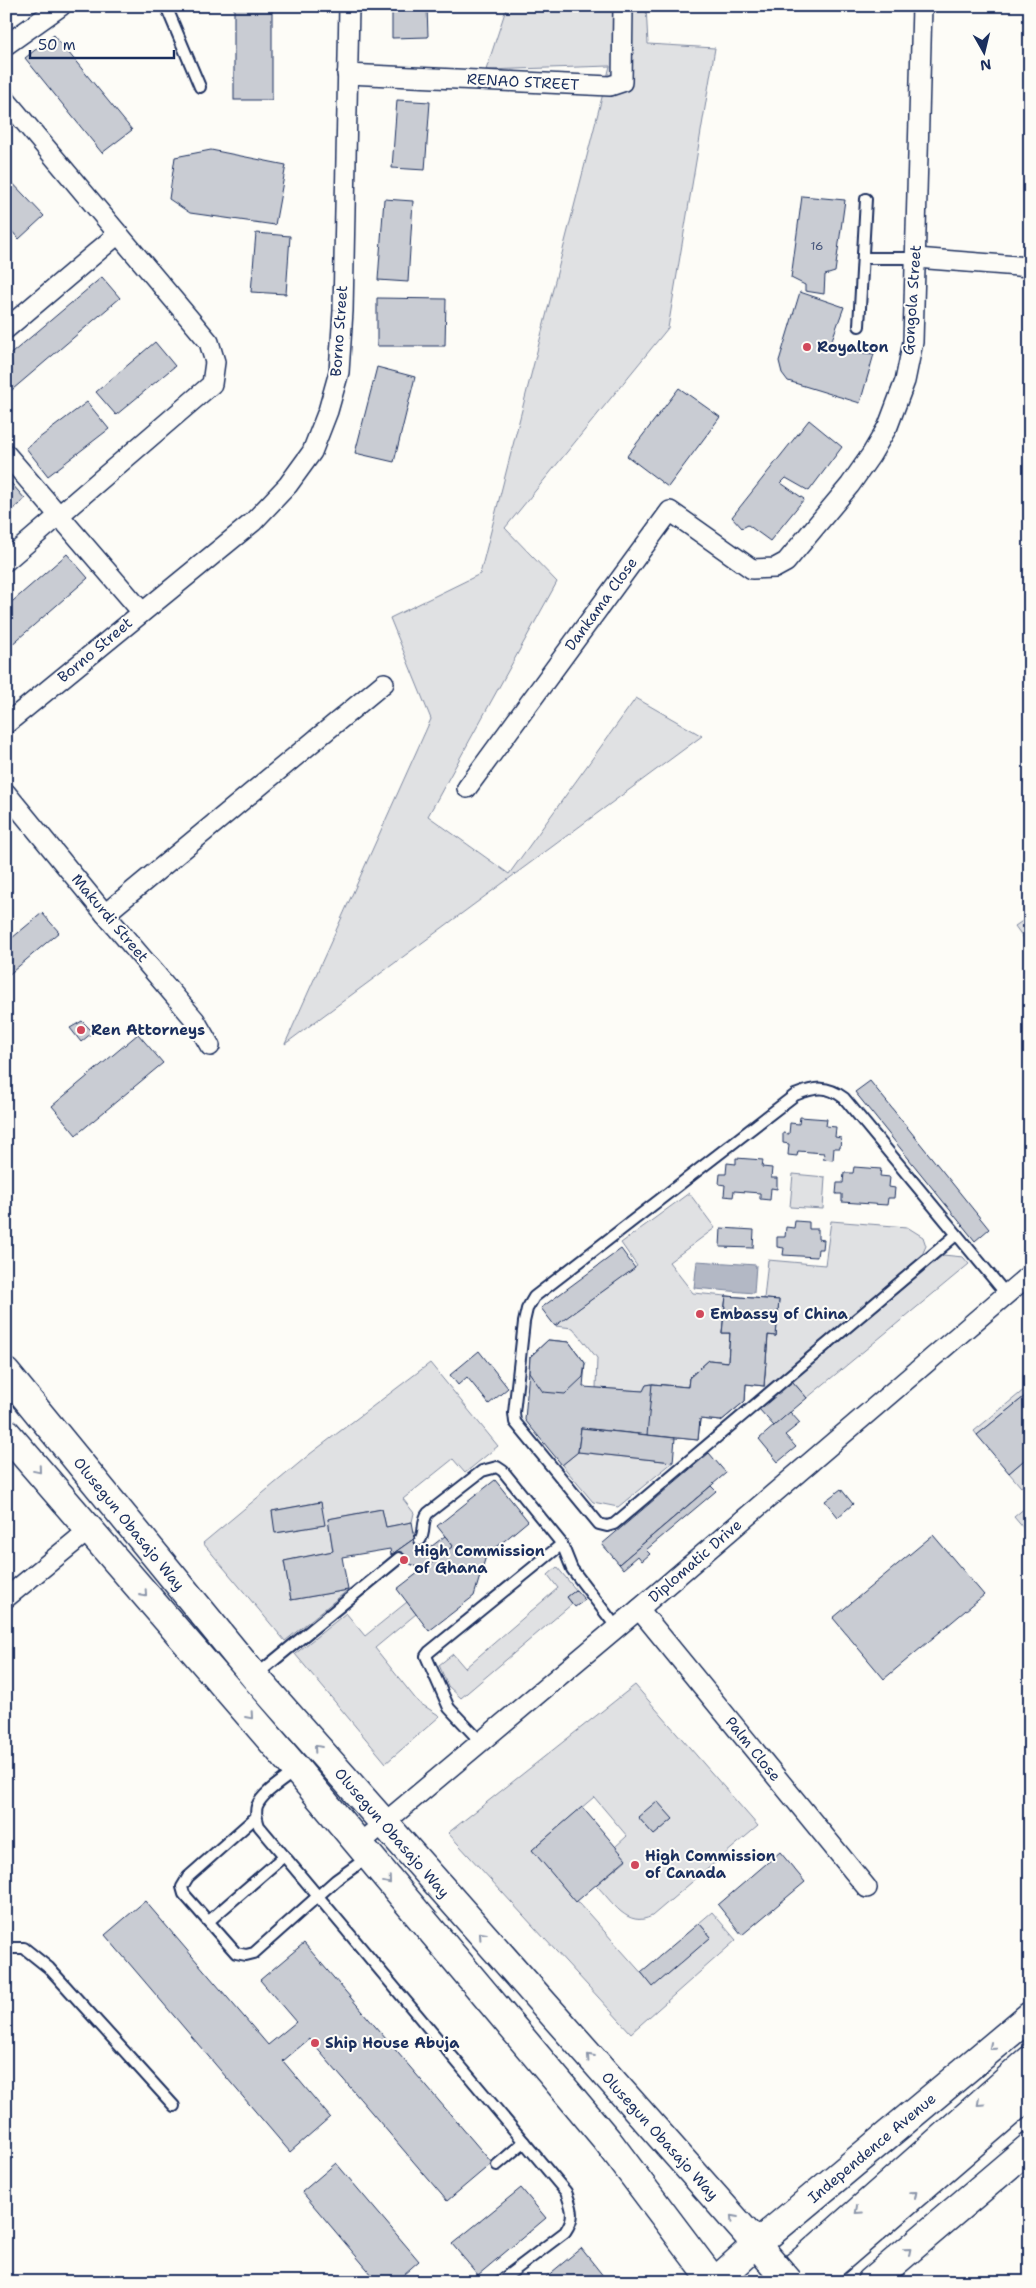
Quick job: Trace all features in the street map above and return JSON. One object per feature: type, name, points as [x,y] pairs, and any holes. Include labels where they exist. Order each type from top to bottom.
[{"type":"main road","name":"Olusegun Obasajo Way","points":[[6,1373],[254,1676],[789,2282]]},
{"type":"main road","name":"Olusegun Obasajo Way","points":[[6,1433],[296,1770],[607,2140],[715,2282]]},
{"type":"main road","points":[[179,1635],[205,1617]]},
{"type":"main road","name":"Independence Avenue","points":[[715,2282],[761,2249],[1030,2016]]},
{"type":"main road","points":[[775,2282],[804,2260],[1030,2060]]},
{"type":"main road","points":[[812,2282],[1030,2094]]},
{"type":"main road","points":[[607,2140],[639,2113]]},
{"type":"main road","points":[[870,2282],[1030,2147]]},
{"type":"street","points":[[6,45],[61,6]]},
{"type":"street","name":"Borno Street","points":[[6,724],[259,516],[288,485],[312,452],[325,419],[339,372],[343,311],[349,6]]},
{"type":"street","name":"RENAO STREET","points":[[347,74],[610,86],[622,82],[623,6]]},
{"type":"street","name":"Gongola Street","points":[[763,570],[775,568],[793,554],[850,485],[888,426],[905,381],[913,342],[922,6]]},
{"type":"street","points":[[6,100],[209,342],[215,362],[212,384],[6,561]]},
{"type":"street","points":[[6,329],[118,234]]},
{"type":"street","points":[[916,258],[1030,267]]},
{"type":"street","points":[[6,454],[142,612]]},
{"type":"street","name":"Dankama Close","points":[[467,788],[670,511],[752,569],[763,570]]},
{"type":"street","points":[[105,914],[384,683]]},
{"type":"street","name":"Makurdi Street","points":[[6,793],[195,1020],[210,1046]]},
{"type":"street","name":"Diplomatic Drive","points":[[363,1851],[384,1824],[480,1741],[639,1609],[1030,1274]]},
{"type":"street","points":[[6,1598],[89,1530]]},
{"type":"street","name":"Palm Close","points":[[639,1609],[867,1888]]},
{"type":"lane","points":[[166,6],[200,88]]},
{"type":"lane","points":[[859,326],[866,199]]},
{"type":"lane","points":[[863,258],[916,258]]},
{"type":"lane","points":[[956,1235],[614,1524],[607,1526],[599,1524],[515,1422],[514,1413],[524,1322],[527,1310],[534,1297],[794,1095],[807,1090],[820,1088],[833,1090],[844,1098],[1006,1294]]},
{"type":"lane","points":[[420,1540],[424,1533],[425,1516],[428,1513],[482,1470],[497,1468],[503,1471],[562,1544],[572,1568],[616,1628]]},
{"type":"lane","points":[[480,1741],[449,1708],[426,1656],[562,1544]]},
{"type":"lane","points":[[254,1676],[399,1558]]},
{"type":"lane","points":[[296,1770],[257,1806],[256,1817],[259,1826],[566,2192],[572,2208],[572,2222],[565,2232],[499,2282]]},
{"type":"lane","points":[[256,1817],[188,1877],[182,1887],[184,1894],[236,1953],[246,1955],[254,1953],[319,1896],[363,1851]]},
{"type":"lane","points":[[209,1921],[284,1856]]},
{"type":"lane","points":[[6,1948],[24,1948],[49,1968],[174,2106]]},
{"type":"lane","points":[[497,2165],[524,2142]]},
{"type":"shaded area","points":[[507,6],[646,6],[648,44],[715,48],[668,328],[505,528],[557,582],[428,816],[509,874],[636,698],[702,736],[285,1044],[431,719],[390,618],[480,574],[610,66],[486,70]]},
{"type":"shaded area","points":[[1030,916],[1030,947],[1015,926]]},
{"type":"shaded area","points":[[793,1174],[825,1177],[823,1209],[790,1207]]},
{"type":"shaded area","points":[[689,1193],[715,1228],[669,1262],[693,1293],[726,1296],[722,1332],[730,1333],[728,1362],[709,1361],[689,1378],[688,1387],[652,1384],[646,1385],[643,1391],[596,1388],[597,1358],[573,1328],[555,1326],[637,1266],[621,1243]]},
{"type":"shaded area","points":[[831,1221],[907,1227],[923,1237],[926,1246],[922,1255],[766,1388],[764,1386],[768,1335],[776,1336],[764,1299],[768,1260],[825,1265]]},
{"type":"shaded area","points":[[943,1255],[963,1257],[969,1264],[807,1398],[792,1381]]},
{"type":"shaded area","points":[[697,1261],[756,1265],[754,1293],[694,1288]]},
{"type":"shaded area","points":[[430,1363],[498,1446],[465,1473],[453,1459],[403,1499],[414,1513],[412,1522],[386,1527],[382,1509],[328,1519],[333,1551],[284,1561],[291,1600],[348,1590],[285,1641],[203,1543],[310,1454]],"holes":[[[320,1502],[324,1525],[276,1533],[272,1511]]]},
{"type":"shaded area","points":[[1030,1385],[1030,1392],[977,1435],[974,1431]]},
{"type":"shaded area","points":[[578,1452],[673,1462],[618,1507],[593,1502],[562,1465]]},
{"type":"shaded area","points":[[1030,1455],[1030,1480],[1021,1487],[1009,1473]]},
{"type":"shaded area","points":[[1026,1507],[1030,1511],[1030,1536],[1014,1517]]},
{"type":"shaded area","points":[[557,1567],[576,1590],[567,1597],[572,1604],[461,1698],[448,1686],[439,1665],[453,1654],[465,1668],[558,1588],[548,1575]]},
{"type":"shaded area","points":[[407,1602],[416,1614],[375,1648],[418,1702],[440,1716],[386,1763],[295,1654],[346,1613],[365,1636]]},
{"type":"shaded area","points":[[635,1685],[758,1826],[652,1916],[643,1919],[635,1919],[621,1912],[596,1885],[626,1860],[615,1847],[627,1836],[594,1797],[532,1850],[653,1986],[711,1937],[699,1923],[712,1912],[736,1940],[631,2033],[448,1833]],"holes":[[[638,1817],[673,1819],[654,1835]]]},
{"type":"building","points":[[234,6],[272,6],[272,100],[234,100]]},
{"type":"building","points":[[392,6],[427,6],[428,37],[392,38]]},
{"type":"building","points":[[54,35],[132,130],[102,153],[25,58]]},
{"type":"building","points":[[397,100],[430,102],[425,170],[392,168]]},
{"type":"building","points":[[211,150],[286,165],[275,225],[190,213],[169,199],[175,157]]},
{"type":"building","points":[[6,176],[44,216],[19,239],[6,225]]},
{"type":"building","name":"Royalton","points":[[802,196],[845,200],[835,272],[825,275],[824,294],[805,291],[805,285],[791,278]]},
{"type":"building","points":[[384,199],[413,201],[408,282],[378,280]]},
{"type":"building","points":[[256,233],[290,236],[286,294],[251,292]]},
{"type":"building","points":[[102,277],[120,298],[6,395],[6,358]]},
{"type":"building","name":"Royalton","points":[[800,292],[844,307],[830,345],[832,350],[874,354],[860,403],[788,381],[782,373],[779,361]]},
{"type":"building","points":[[377,298],[446,299],[445,346],[377,346]]},
{"type":"building","points":[[155,342],[175,366],[116,415],[96,392]]},
{"type":"building","points":[[377,367],[415,377],[394,462],[355,453]]},
{"type":"building","points":[[679,388],[720,417],[668,487],[627,456]]},
{"type":"building","points":[[87,402],[109,429],[48,476],[26,448]]},
{"type":"building","points":[[809,420],[842,447],[809,491],[786,478],[781,483],[804,499],[770,541],[748,525],[742,528],[732,517]]},
{"type":"building","points":[[6,477],[25,499],[6,515]]},
{"type":"building","points":[[67,554],[88,578],[10,646],[6,642],[6,607]]},
{"type":"building","points":[[42,913],[59,932],[6,977],[6,943]]},
{"type":"building","name":"Ren Attorneys","points":[[82,1021],[93,1032],[81,1042],[70,1028]]},
{"type":"building","points":[[138,1034],[163,1063],[76,1135],[52,1106]]},
{"type":"building","points":[[870,1081],[989,1229],[975,1241],[855,1092]]},
{"type":"building","points":[[800,1117],[827,1119],[826,1126],[836,1127],[835,1137],[841,1138],[840,1148],[834,1148],[833,1160],[823,1159],[824,1153],[798,1151],[797,1156],[788,1155],[789,1144],[783,1143],[783,1133],[789,1134],[790,1123],[799,1124]]},
{"type":"building","points":[[736,1158],[763,1160],[762,1167],[772,1168],[771,1178],[777,1178],[777,1189],[771,1188],[770,1200],[760,1199],[760,1193],[734,1191],[733,1197],[724,1196],[725,1185],[719,1184],[720,1174],[726,1174],[727,1163],[736,1164]]},
{"type":"building","points":[[854,1167],[881,1169],[880,1176],[890,1177],[889,1187],[895,1188],[894,1198],[888,1198],[887,1205],[842,1202],[842,1194],[836,1194],[837,1183],[843,1183],[844,1173],[853,1173]]},
{"type":"building","points":[[795,1221],[809,1222],[809,1229],[818,1229],[818,1239],[824,1240],[823,1249],[818,1249],[817,1257],[783,1255],[784,1248],[777,1247],[777,1237],[785,1237],[786,1227],[794,1228]]},
{"type":"building","points":[[721,1228],[754,1230],[753,1248],[720,1247]]},
{"type":"building","points":[[621,1249],[635,1268],[555,1326],[541,1308]]},
{"type":"building","points":[[726,1296],[779,1300],[776,1336],[768,1335],[764,1386],[746,1384],[745,1401],[721,1421],[700,1419],[698,1440],[581,1428],[578,1452],[562,1465],[525,1420],[530,1357],[548,1340],[569,1342],[585,1363],[583,1387],[643,1391],[646,1385],[652,1384],[688,1387],[689,1378],[709,1360],[728,1362],[730,1333],[722,1333]]},
{"type":"building","points":[[726,1296],[779,1300],[776,1336],[768,1335],[764,1386],[746,1384],[745,1401],[721,1421],[700,1419],[698,1440],[647,1435],[652,1384],[688,1387],[689,1378],[709,1360],[728,1362],[730,1333],[722,1333]]},
{"type":"building","points":[[548,1340],[569,1342],[585,1363],[583,1377],[565,1394],[543,1392],[529,1372],[530,1357]]},
{"type":"building","points":[[479,1351],[508,1388],[489,1404],[467,1377],[458,1385],[450,1375]]},
{"type":"building","points":[[792,1381],[807,1398],[774,1426],[759,1409]]},
{"type":"building","points":[[1030,1392],[1030,1455],[1009,1473],[977,1435]]},
{"type":"building","points":[[790,1412],[800,1423],[785,1435],[796,1447],[778,1462],[759,1439]]},
{"type":"building","points":[[581,1428],[675,1438],[673,1462],[578,1452]]},
{"type":"building","points":[[709,1453],[726,1473],[619,1564],[602,1544]]},
{"type":"building","points":[[495,1480],[528,1521],[486,1556],[474,1596],[429,1631],[397,1589],[453,1546],[437,1526]]},
{"type":"building","points":[[711,1486],[716,1491],[646,1550],[650,1554],[642,1561],[638,1556],[623,1569],[619,1564]]},
{"type":"building","points":[[841,1489],[853,1504],[838,1517],[825,1501]]},
{"type":"building","points":[[321,1502],[325,1525],[275,1533],[272,1511]]},
{"type":"building","points":[[382,1509],[386,1527],[412,1522],[415,1538],[391,1555],[390,1549],[342,1557],[348,1590],[291,1600],[284,1561],[333,1551],[328,1519]]},
{"type":"building","points":[[933,1535],[984,1595],[884,1679],[833,1618]]},
{"type":"building","points":[[445,1536],[453,1546],[423,1570],[391,1555],[415,1538],[432,1546]]},
{"type":"building","points":[[576,1590],[585,1600],[575,1607],[567,1597]]},
{"type":"building","points":[[657,1801],[673,1819],[654,1835],[638,1817]]},
{"type":"building","points":[[582,1807],[626,1859],[576,1902],[532,1850]]},
{"type":"building","points":[[780,1852],[805,1882],[742,1935],[718,1905]]},
{"type":"building","points":[[145,1901],[268,2045],[296,2022],[260,1980],[304,1943],[492,2163],[447,2201],[309,2039],[283,2061],[330,2117],[290,2152],[105,1935]]},
{"type":"building","points":[[699,1923],[711,1937],[653,1987],[641,1972]]},
{"type":"building","points":[[336,2163],[419,2261],[395,2282],[378,2282],[302,2192]]},
{"type":"building","points":[[521,2188],[546,2218],[478,2275],[452,2244]]},
{"type":"building","points":[[581,2248],[604,2277],[598,2282],[540,2282]]},
{"type":"place","name":"Royalton","points":[[807,347]]},
{"type":"place","name":"Ren Attorneys","points":[[81,1030]]},
{"type":"place","name":"Embassy of China","points":[[700,1314]]},
{"type":"place","name":"High Commission of Ghana","points":[[404,1560]]},
{"type":"place","name":"High Commission of Canada","points":[[635,1865]]},
{"type":"place","name":"Ship House Abuja","points":[[315,2043]]}]
